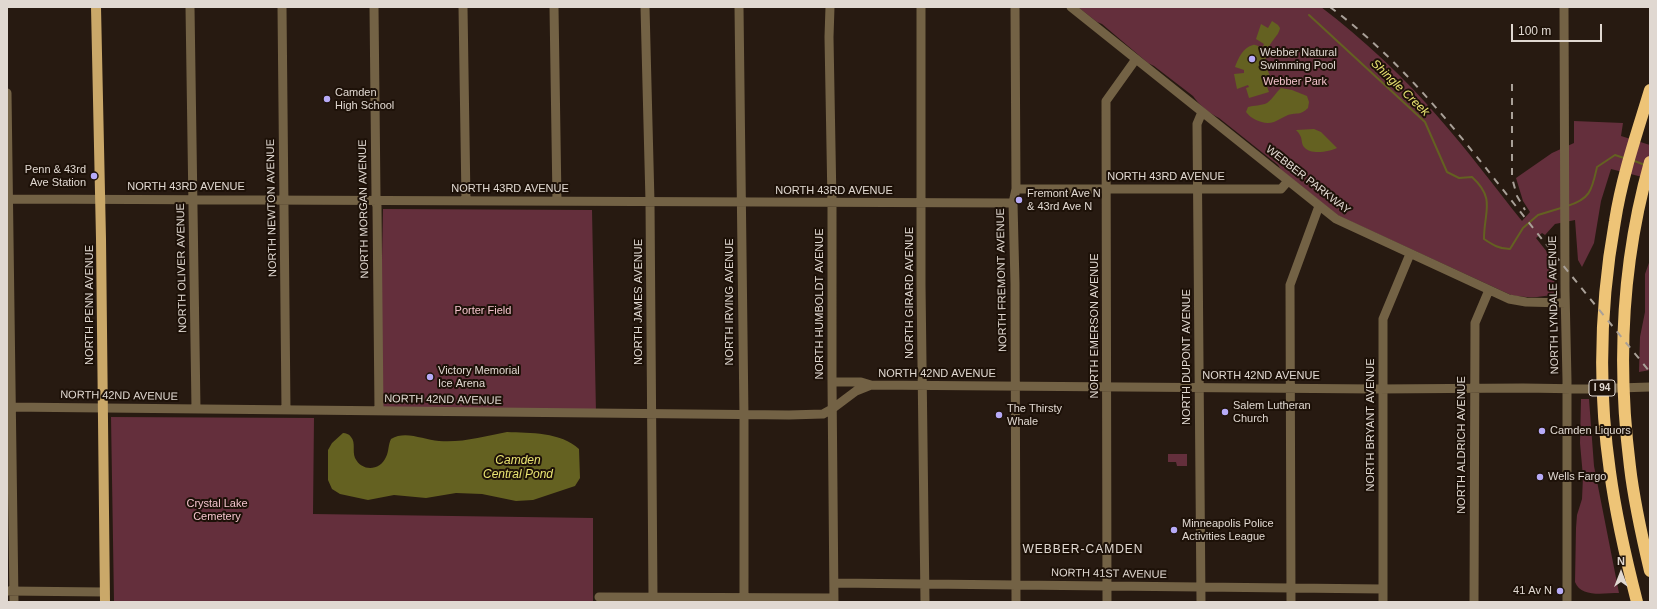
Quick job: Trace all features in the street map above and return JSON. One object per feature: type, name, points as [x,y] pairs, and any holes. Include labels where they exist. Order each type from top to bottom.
[{"type":"highway","name":"I 94","points":[[1637,602],[1622,540],[1606,444],[1602,386],[1603,332],[1607,276],[1615,220],[1634,142],[1650,90]]},
{"type":"highway","name":"I 94","points":[[1650,162],[1635,224],[1627,278],[1623,332],[1623,378],[1630,468],[1639,523],[1650,571]]},
{"type":"main road","name":"NORTH PENN AVENUE","points":[[96,7],[105,597]]},
{"type":"street","name":"NORTH OLIVER AVENUE","points":[[190,7],[196,409]]},
{"type":"street","name":"NORTH NEWTON AVENUE","points":[[282,7],[286,410]]},
{"type":"street","name":"NORTH MORGAN AVENUE","points":[[374,7],[375,200],[379,411]]},
{"type":"street","points":[[463,7],[466,201]]},
{"type":"street","points":[[554,7],[557,201]]},
{"type":"street","name":"NORTH JAMES AVENUE","points":[[645,7],[650,202],[653,597]]},
{"type":"street","name":"NORTH IRVING AVENUE","points":[[739,7],[742,202],[744,597]]},
{"type":"street","name":"NORTH HUMBOLDT AVENUE","points":[[830,7],[829,37],[832,203],[834,600]]},
{"type":"street","name":"NORTH GIRARD AVENUE","points":[[921,7],[921,203],[925,602]]},
{"type":"street","name":"NORTH FREMONT AVENUE","points":[[1015,7],[1016,189],[1013,203],[1016,602]]},
{"type":"street","name":"WEBBER PARKWAY","points":[[1071,7],[1336,219],[1509,299],[1521,302],[1565,302]]},
{"type":"street","name":"NORTH LYNDALE AVENUE","points":[[1564,7],[1567,602]]},
{"type":"street","name":"NORTH EMERSON AVENUE","points":[[1107,602],[1106,100],[1136,59]]},
{"type":"street","points":[[7,94],[10,591],[14,602]]},
{"type":"street","name":"NORTH DUPONT AVENUE","points":[[1201,602],[1197,124],[1202,112]]},
{"type":"street","name":"NORTH 43RD AVENUE","points":[[1016,189],[1275,189],[1281,188],[1288,181]]},
{"type":"street","name":"NORTH 43RD AVENUE","points":[[8,199],[1013,203]]},
{"type":"street","points":[[1291,602],[1290,285],[1320,206]]},
{"type":"street","name":"NORTH BRYANT AVENUE","points":[[1383,602],[1383,319],[1410,254]]},
{"type":"street","name":"NORTH ALDRICH AVENUE","points":[[1474,602],[1475,323],[1489,290]]},
{"type":"street","name":"NORTH 42ND AVENUE","points":[[832,382],[861,382],[871,385],[1107,387],[1587,389],[1650,387]]},
{"type":"street","name":"NORTH 42ND AVENUE","points":[[9,407],[815,415],[823,414],[856,391],[871,385]]},
{"type":"street","name":"NORTH 41ST AVENUE","points":[[834,583],[1383,589]]},
{"type":"street","points":[[10,591],[105,597]]},
{"type":"street","points":[[599,597],[744,597],[834,600]]},
{"type":"green space","name":"Webber Park","points":[[1078,7],[1321,7],[1368,46],[1412,88],[1460,143],[1522,221],[1530,212],[1523,201],[1516,178],[1552,153],[1574,143],[1574,121],[1623,123],[1621,136],[1650,145],[1650,179],[1611,169],[1601,201],[1594,243],[1582,267],[1578,260],[1575,220],[1555,224],[1545,235],[1542,233],[1536,238],[1555,262],[1554,294],[1533,297],[1511,295],[1339,216],[1281,170],[1278,165],[1219,118],[1204,108],[1193,96],[1148,63],[1102,24],[1097,22]]},
{"type":"green space","name":"Porter Field","points":[[383,209],[592,210],[596,413],[379,411]]},
{"type":"green space","points":[[1650,260],[1650,370],[1639,372],[1640,337],[1645,312],[1645,274]]},
{"type":"green space","points":[[1581,399],[1589,399],[1594,466],[1619,593],[1588,593],[1578,587],[1575,582],[1576,528],[1577,515],[1582,499],[1583,477],[1580,443]]},
{"type":"green space","name":"Crystal Lake Cemetery","points":[[111,417],[314,418],[313,514],[593,518],[593,602],[114,602]]},
{"type":"green space","points":[[1168,454],[1187,454],[1187,466],[1177,466],[1176,462],[1168,462]]},
{"type":"water","name":"Webber Natural Swimming Pool","points":[[1272,21],[1280,28],[1278,34],[1270,44],[1266,54],[1267,68],[1271,78],[1265,81],[1269,92],[1249,98],[1246,88],[1249,87],[1248,85],[1237,89],[1234,74],[1244,73],[1244,70],[1235,67],[1239,57],[1246,48],[1256,45],[1262,48],[1264,44],[1256,39],[1261,24],[1268,28]]},
{"type":"water","points":[[1281,88],[1292,90],[1307,96],[1309,102],[1308,108],[1301,113],[1291,114],[1270,123],[1258,121],[1246,112],[1248,107],[1267,103]]},
{"type":"water","points":[[1314,129],[1321,132],[1337,148],[1320,152],[1307,150],[1296,130]]},
{"type":"water","name":"Camden Central Pond","points":[[507,432],[545,434],[572,443],[579,449],[580,478],[575,486],[533,500],[516,501],[482,494],[456,493],[426,498],[394,495],[368,500],[340,494],[332,489],[328,480],[328,450],[332,443],[343,433],[348,434],[352,439],[354,444],[354,455],[358,463],[366,468],[371,468],[380,465],[383,462],[387,455],[391,439],[397,436],[409,435],[433,440],[456,441]]},
{"type":"waterway","name":"Shingle Creek","points":[[1309,15],[1425,122],[1447,172],[1459,178],[1472,177],[1479,185],[1484,192],[1487,206],[1484,239],[1496,246],[1510,249],[1523,228],[1538,215],[1561,208]]},
{"type":"waterway","name":"Shingle Creek","points":[[1567,206],[1581,200],[1586,196],[1592,187],[1597,167],[1615,155],[1624,158]]},
{"type":"waterway","name":"Shingle Creek","points":[[1632,160],[1645,165]]},
{"type":"railway","points":[[1330,7],[1357,28],[1382,51],[1429,100],[1473,152],[1650,372]]},
{"type":"railway","points":[[1512,84],[1512,178],[1517,196],[1525,210]]},
{"type":"place","name":"Webber Natural Swimming Pool","points":[[1252,59]]},
{"type":"place","name":"Camden High School","points":[[327,99]]},
{"type":"place","name":"Penn & 43rd Ave Station","points":[[94,176]]},
{"type":"place","name":"Fremont Ave N & 43rd Ave N","points":[[1019,200]]},
{"type":"place","name":"Victory Memorial Ice Arena","points":[[430,377]]},
{"type":"place","name":"Salem Lutheran Church","points":[[1225,412]]},
{"type":"place","name":"The Thirsty Whale","points":[[999,415]]},
{"type":"place","name":"Camden Liquors","points":[[1542,431]]},
{"type":"place","name":"Wells Fargo","points":[[1540,477]]},
{"type":"place","name":"Minneapolis Police Activities League","points":[[1174,530]]},
{"type":"place","name":"41 Av N","points":[[1560,591]]},
{"type":"district","name":"WEBBER-CAMDEN","points":[[1083,550]]}]
